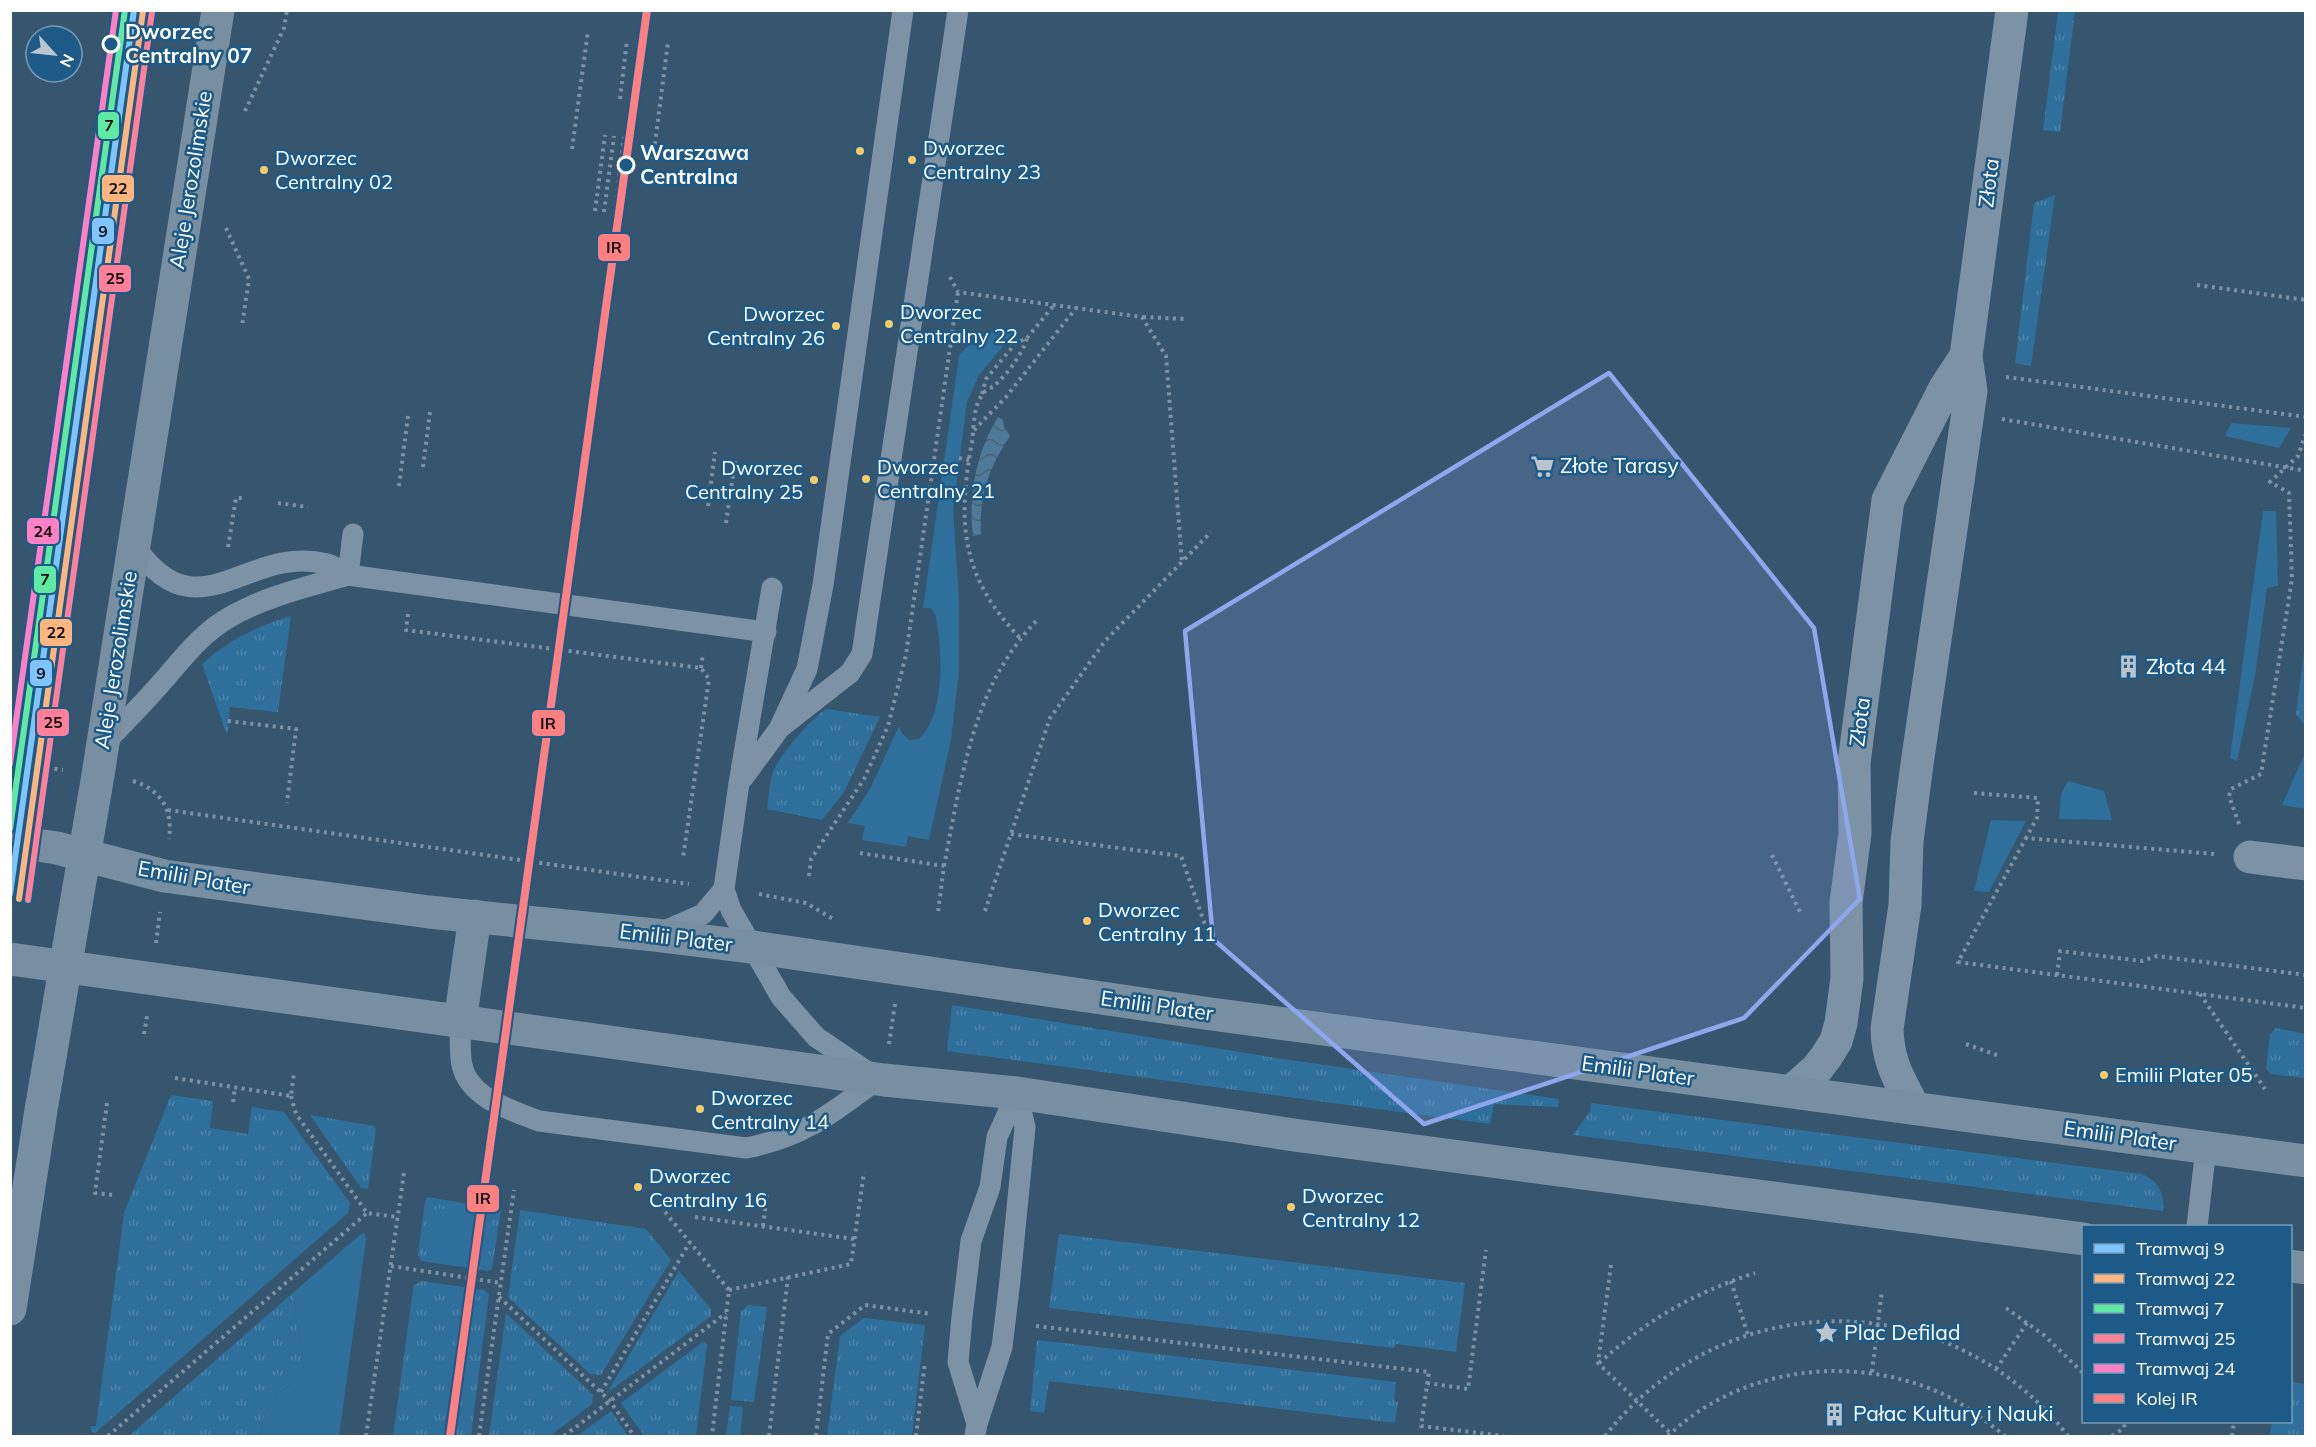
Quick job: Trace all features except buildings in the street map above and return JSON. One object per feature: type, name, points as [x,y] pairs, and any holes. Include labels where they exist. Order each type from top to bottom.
[{"type":"street","name":"Aleje Jerozolimskie","points":[[10,1309],[102,746],[218,10]]},
{"type":"street","name":"Złota","points":[[1914,1108],[1893,1068],[1887,1049],[1887,1029],[1905,905],[1910,819],[1971,392],[1966,356],[2012,10]]},
{"type":"street","name":"Złota","points":[[1792,1092],[1816,1070],[1826,1057],[1836,1041],[1841,1023],[1847,978],[1846,903],[1855,833],[1854,763],[1888,500],[1946,388],[1966,356]]},
{"type":"street","name":"Emilii Plater","points":[[10,841],[84,854],[164,876],[475,916],[752,947],[1210,1014],[2306,1161]]},
{"type":"street","points":[[2250,857],[2306,864]]},
{"type":"street","points":[[460,1022],[475,916]]},
{"type":"street","points":[[10,959],[878,1079],[1017,1093],[1294,1135],[2082,1239]]},
{"type":"lane","points":[[739,783],[779,729],[807,669],[823,585],[903,10]]},
{"type":"lane","points":[[779,729],[850,673],[862,654],[958,10]]},
{"type":"lane","points":[[348,575],[354,534]]},
{"type":"lane","points":[[134,545],[164,579],[179,585],[207,588],[259,568],[298,562],[328,564],[348,575],[766,632]]},
{"type":"lane","points":[[102,746],[155,690],[180,659],[205,635],[229,617],[271,598],[348,575]]},
{"type":"lane","points":[[460,1022],[461,1064],[467,1079],[478,1091],[497,1103],[539,1121],[746,1148],[798,1134],[829,1116],[878,1079],[816,1037],[781,998],[731,910],[724,889],[739,783],[772,588]]},
{"type":"lane","points":[[655,935],[703,914],[724,889]]},
{"type":"lane","points":[[976,1430],[1002,1347],[1025,1127],[1017,1093]]},
{"type":"lane","points":[[976,1430],[958,1362],[971,1241],[990,1187],[997,1137],[1017,1093]]},
{"type":"lane","points":[[2197,1225],[2206,1148]]},
{"type":"path","points":[[245,111],[284,28],[287,10]]},
{"type":"path","points":[[572,148],[588,31]]},
{"type":"path","points":[[620,99],[627,40]]},
{"type":"path","points":[[653,159],[668,42]]},
{"type":"path","points":[[595,211],[605,135]]},
{"type":"path","points":[[604,212],[614,136]]},
{"type":"path","points":[[615,213],[624,137]]},
{"type":"path","points":[[226,228],[249,279],[242,326]]},
{"type":"path","points":[[809,876],[811,859],[864,779],[888,726],[906,655],[958,292],[949,274]]},
{"type":"path","points":[[2197,285],[2306,300]]},
{"type":"path","points":[[958,292],[1142,317],[1186,319]]},
{"type":"path","points":[[982,394],[997,382],[1023,351],[1027,338],[1054,305]]},
{"type":"path","points":[[974,430],[1006,397],[1076,308]]},
{"type":"path","points":[[1142,317],[1166,356],[1182,563]]},
{"type":"path","points":[[1021,639],[1002,620],[987,598],[970,558],[963,520],[963,505],[976,409],[986,380],[1015,344],[1027,338]]},
{"type":"path","points":[[2004,376],[2306,417]]},
{"type":"path","points":[[423,467],[430,412]]},
{"type":"path","points":[[399,486],[408,416]]},
{"type":"path","points":[[1998,419],[2306,471]]},
{"type":"path","points":[[2229,796],[2231,789],[2261,774],[2292,579],[2289,493],[2270,482],[2298,456],[2306,433]]},
{"type":"path","points":[[708,506],[715,452]]},
{"type":"path","points":[[959,458],[969,460]]},
{"type":"path","points":[[726,523],[735,461]]},
{"type":"path","points":[[223,555],[232,534],[236,498],[243,498]]},
{"type":"path","points":[[278,503],[308,507]]},
{"type":"path","points":[[985,911],[1050,718],[1105,641],[1210,532]]},
{"type":"path","points":[[410,604],[406,630],[701,668],[709,679],[683,858]]},
{"type":"path","points":[[938,912],[944,866],[964,769],[984,705],[999,671],[1037,620]]},
{"type":"path","points":[[228,721],[296,729],[286,803]]},
{"type":"path","points":[[10,762],[70,771]]},
{"type":"path","points":[[127,780],[155,791],[168,810],[171,826],[169,837]]},
{"type":"path","points":[[1974,793],[2038,798],[2037,818],[1958,962],[2306,1008]]},
{"type":"path","points":[[168,810],[684,883]]},
{"type":"path","points":[[1011,834],[1181,856],[1211,942]]},
{"type":"path","points":[[2026,838],[2250,857]]},
{"type":"path","points":[[860,853],[944,866]]},
{"type":"path","points":[[1772,855],[1801,914]]},
{"type":"path","points":[[752,893],[791,898]]},
{"type":"path","points":[[155,954],[160,911]]},
{"type":"path","points":[[2057,975],[2060,951],[2142,961],[2157,956],[2306,975]]},
{"type":"path","points":[[2200,993],[2265,1089]]},
{"type":"path","points":[[889,1043],[896,997]]},
{"type":"path","points":[[144,1034],[147,1013]]},
{"type":"path","points":[[1966,1044],[1998,1055]]},
{"type":"path","points":[[294,1072],[291,1096],[296,1114],[367,1213],[397,1217]]},
{"type":"path","points":[[175,1078],[291,1096]]},
{"type":"path","points":[[233,1102],[235,1088]]},
{"type":"path","points":[[107,1104],[95,1193],[114,1195]]},
{"type":"path","points":[[729,1290],[851,1264],[864,1172]]},
{"type":"path","points":[[366,1437],[404,1173]]},
{"type":"path","points":[[479,1437],[514,1190]]},
{"type":"path","points":[[763,1226],[767,1195]]},
{"type":"path","points":[[665,1212],[729,1290],[712,1437]]},
{"type":"path","points":[[108,1437],[367,1213]]},
{"type":"path","points":[[695,1216],[854,1239]]},
{"type":"path","points":[[601,1392],[690,1242]]},
{"type":"path","points":[[1426,1383],[1468,1389],[1486,1250]]},
{"type":"path","points":[[1598,1363],[1611,1265]]},
{"type":"path","points":[[391,1266],[501,1283]]},
{"type":"path","points":[[1598,1363],[1628,1337],[1660,1315],[1690,1298],[1755,1273]]},
{"type":"path","points":[[769,1437],[788,1277]]},
{"type":"path","points":[[1731,1281],[1748,1335]]},
{"type":"path","points":[[1872,1372],[1882,1290]]},
{"type":"path","points":[[499,1297],[610,1401],[634,1437]]},
{"type":"path","points":[[816,1437],[828,1334],[865,1305],[940,1314]]},
{"type":"path","points":[[2006,1308],[2044,1336],[2082,1372]]},
{"type":"path","points":[[564,1437],[726,1313]]},
{"type":"path","points":[[929,1325],[931,1313]]},
{"type":"path","points":[[1605,1437],[1621,1416],[1649,1389],[1679,1367],[1712,1348],[1748,1335],[1784,1326],[1822,1321],[1860,1321],[1897,1327],[1934,1337],[1967,1352],[1996,1369],[2027,1392],[2053,1417],[2068,1437]]},
{"type":"path","points":[[1996,1369],[2027,1323]]},
{"type":"path","points":[[1029,1325],[1429,1372],[1421,1426],[1504,1437]]},
{"type":"path","points":[[916,1437],[926,1358]]},
{"type":"path","points":[[1598,1363],[1669,1435],[1707,1407],[1730,1394],[1764,1381],[1836,1370],[1872,1372],[1910,1381],[1946,1396],[1979,1415],[2005,1437]]},
{"type":"path","points":[[2121,1423],[2124,1428]]},
{"type":"path","points":[[2112,1437],[2124,1428],[2125,1423]]},
{"type":"highlighted area","points":[[1609,373],[1814,628],[1860,899],[1744,1018],[1424,1124],[1213,939],[1185,631]]},
{"type":"green space","points":[[2058,11],[2075,11],[2060,132],[2043,130]]},
{"type":"green space","points":[[2055,195],[2031,366],[2015,363],[2034,203]]},
{"type":"green space","points":[[1017,329],[979,375],[967,402],[953,510],[959,600],[959,670],[951,740],[929,840],[908,836],[906,847],[862,840],[865,826],[848,823],[871,787],[899,726],[909,740],[919,739],[927,729],[937,702],[940,671],[938,629],[934,612],[930,608],[923,608],[959,356],[984,336],[999,330]]},
{"type":"green space","points":[[2231,423],[2291,428],[2279,448],[2225,436]]},
{"type":"green space","points":[[2263,511],[2276,511],[2278,586],[2267,588],[2255,676],[2237,761],[2230,758]]},
{"type":"green space","points":[[291,616],[278,712],[230,707],[227,735],[202,664],[244,635]]},
{"type":"green space","points":[[2305,643],[2305,723],[2303,723],[2296,714]]},
{"type":"green space","points":[[827,709],[880,717],[844,792],[822,820],[767,809],[776,765],[805,728]]},
{"type":"green space","points":[[2305,753],[2305,809],[2282,805]]},
{"type":"green space","points":[[2068,781],[2104,791],[2112,820],[2059,819],[2061,794]]},
{"type":"green space","points":[[1991,820],[2026,821],[1989,892],[1974,891]]},
{"type":"green space","points":[[952,1005],[1270,1057],[1559,1099],[1558,1107],[1494,1104],[1490,1124],[947,1051]]},
{"type":"green space","points":[[2276,1028],[2305,1034],[2305,1078],[2271,1074],[2266,1069],[2270,1034]]},
{"type":"green space","points":[[171,1095],[213,1101],[210,1128],[248,1134],[252,1107],[284,1112],[350,1203],[348,1213],[95,1433],[91,1431],[91,1426],[96,1426],[124,1213]]},
{"type":"green space","points":[[1591,1103],[2141,1174],[2151,1179],[2159,1188],[2163,1198],[2163,1211],[1573,1135],[1590,1111]]},
{"type":"green space","points":[[310,1115],[374,1126],[376,1129],[368,1189],[361,1188]]},
{"type":"green space","points":[[427,1197],[501,1209],[492,1269],[488,1271],[421,1261],[418,1254]]},
{"type":"green space","points":[[436,1208],[492,1216],[485,1260],[430,1252]]},
{"type":"green space","points":[[520,1210],[646,1229],[671,1260],[601,1375],[590,1374],[508,1297]]},
{"type":"green space","points":[[362,1233],[365,1234],[366,1240],[339,1436],[260,1436],[263,1419],[277,1394],[296,1381],[304,1366],[296,1318],[295,1291]]},
{"type":"green space","points":[[1059,1234],[1465,1283],[1456,1352],[1396,1344],[1394,1348],[1049,1308]]},
{"type":"green space","points":[[679,1271],[711,1309],[711,1316],[607,1393]]},
{"type":"green space","points":[[422,1281],[484,1290],[489,1294],[471,1436],[393,1436],[413,1290],[414,1285]]},
{"type":"green space","points":[[295,1291],[296,1318],[304,1366],[296,1381],[277,1394],[263,1419],[260,1436],[129,1436]]},
{"type":"green space","points":[[749,1305],[767,1307],[754,1402],[731,1400],[741,1311]]},
{"type":"green space","points":[[506,1313],[593,1395],[592,1404],[550,1436],[489,1436]]},
{"type":"green space","points":[[864,1318],[925,1325],[912,1436],[827,1436],[840,1336]]},
{"type":"green space","points":[[1037,1340],[1396,1382],[1394,1401],[1398,1402],[1395,1423],[1049,1381],[1044,1413],[1030,1411]]},
{"type":"green space","points":[[704,1341],[707,1346],[696,1436],[644,1436],[621,1403]]},
{"type":"green space","points":[[2292,1382],[2305,1384],[2305,1436],[2270,1436],[2272,1423],[2292,1423]]},
{"type":"green space","points":[[730,1406],[743,1407],[740,1436],[726,1436]]},
{"type":"green space","points":[[611,1411],[628,1436],[577,1436]]},
{"type":"water","points":[[998,417],[1003,420],[1004,427],[1010,436],[996,460],[983,495],[981,535],[973,536],[972,505],[975,474],[984,445]]},
{"type":"tram line","name":"24","points":[[10,764],[116,10]]},
{"type":"tram line","name":"7","points":[[10,829],[125,10]]},
{"type":"tram line","name":"9","points":[[10,894],[134,10]]},
{"type":"tram line","name":"22","points":[[19,899],[143,11]]},
{"type":"tram line","name":"25","points":[[28,900],[152,12]]},
{"type":"rail line","name":"IR","points":[[450,1436],[647,10]]},
{"type":"place","name":"Dworzec Centralny 07","points":[[111,44]]},
{"type":"place","name":"Dworzec Centralny 23","points":[[912,160]]},
{"type":"place","name":"Warszawa Centralna","points":[[626,165]]},
{"type":"place","name":"Dworzec Centralny 02","points":[[264,170]]},
{"type":"place","name":"Dworzec Centralny 22","points":[[889,324]]},
{"type":"place","name":"Dworzec Centralny 26","points":[[836,326]]},
{"type":"place","name":"Złote Tarasy","points":[[1542,466]]},
{"type":"place","name":"Dworzec Centralny 21","points":[[866,479]]},
{"type":"place","name":"Dworzec Centralny 25","points":[[814,480]]},
{"type":"place","name":"Złota 44","points":[[2128,667]]},
{"type":"place","name":"Dworzec Centralny 11","points":[[1087,921]]},
{"type":"place","name":"Emilii Plater 05","points":[[2104,1075]]},
{"type":"place","name":"Dworzec Centralny 14","points":[[700,1109]]},
{"type":"place","name":"Dworzec Centralny 16","points":[[638,1187]]},
{"type":"place","name":"Dworzec Centralny 12","points":[[1291,1207]]},
{"type":"place","name":"Plac Defilad","points":[[1826,1333]]},
{"type":"place","name":"Pałac Kultury i Nauki","points":[[1835,1414]]}]
